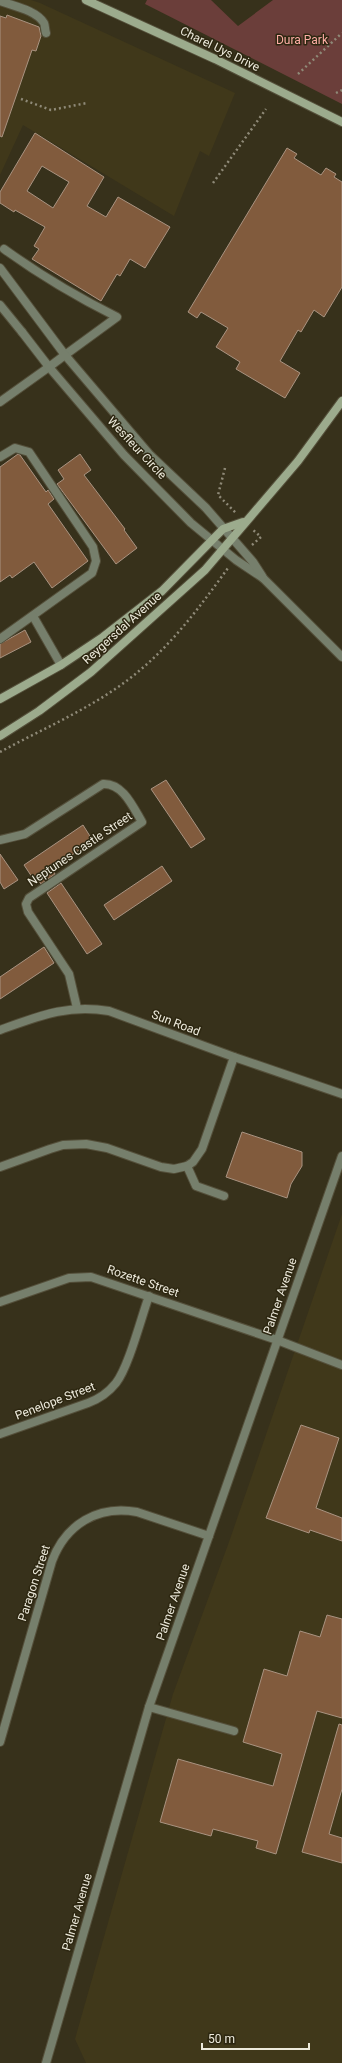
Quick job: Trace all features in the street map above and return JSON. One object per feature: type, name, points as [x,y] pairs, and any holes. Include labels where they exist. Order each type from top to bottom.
[{"type":"main road","name":"Charel Uys Drive","points":[[86,0],[215,59],[342,122]]},
{"type":"main road","name":"Reygersdal Avenue","points":[[0,736],[66,692],[116,651],[205,570],[244,521],[298,460],[342,401]]},
{"type":"main road","name":"Reygersdal Avenue","points":[[0,699],[61,665],[103,637],[150,601],[224,529],[244,521]]},
{"type":"street","points":[[0,1],[26,10],[37,17],[44,23],[46,32]]},
{"type":"street","points":[[0,402],[116,317],[73,295],[4,249]]},
{"type":"street","name":"Wesfleur Circle","points":[[0,268],[66,355],[150,455],[206,508],[244,553],[254,562],[263,578]]},
{"type":"street","name":"Wesfleur Circle","points":[[0,305],[49,367],[124,456],[191,523],[236,560],[263,578]]},
{"type":"street","points":[[0,457],[15,448],[29,452],[85,533],[96,554],[95,569],[92,573],[0,639]]},
{"type":"street","points":[[263,578],[342,657]]},
{"type":"street","points":[[33,616],[61,665]]},
{"type":"street","name":"Neptunes Castle Street","points":[[0,840],[25,834],[103,784],[114,785],[121,790],[142,822],[29,898],[26,904],[28,912],[69,974],[77,1008]]},
{"type":"street","name":"Sun Road","points":[[0,1030],[42,1014],[77,1008],[93,1008],[114,1013],[234,1057],[342,1094]]},
{"type":"street","points":[[0,1167],[50,1149],[76,1144],[107,1148],[168,1169],[186,1166],[193,1162],[202,1149],[234,1057]]},
{"type":"street","name":"Palmer Avenue","points":[[46,2063],[149,1707],[342,1156]]},
{"type":"street","points":[[186,1166],[196,1186],[224,1196]]},
{"type":"street","name":"Rozette Street","points":[[0,1302],[58,1281],[80,1277],[102,1279],[277,1340],[342,1365]]},
{"type":"street","name":"Penelope Street","points":[[0,1434],[88,1403],[104,1395],[111,1389],[121,1375],[149,1296]]},
{"type":"street","name":"Paragon Street","points":[[0,1742],[52,1561],[56,1551],[68,1533],[85,1519],[95,1514],[105,1511],[127,1510],[209,1536]]},
{"type":"street","points":[[149,1707],[234,1731]]},
{"type":"path","points":[[298,74],[342,33]]},
{"type":"path","points":[[336,93],[342,90]]},
{"type":"path","points":[[21,99],[51,110],[87,103]]},
{"type":"path","points":[[213,183],[266,109]]},
{"type":"path","points":[[225,468],[218,495],[261,537],[244,553]]},
{"type":"path","points":[[0,752],[86,706],[138,672],[174,637],[236,560]]},
{"type":"shaded area","points":[[0,0],[31,0],[40,3],[235,93],[209,156],[200,151],[174,216],[23,125],[0,175]]},
{"type":"shaded area","points":[[342,1214],[342,2063],[86,2063],[75,2039],[173,1694],[229,1542]]},
{"type":"green space","name":"Dura Park","points":[[147,0],[211,0],[238,26],[273,0],[342,0],[342,104],[145,4]]},
{"type":"building","points":[[7,15],[39,27],[41,36],[36,51],[32,50],[2,137],[0,136],[0,16],[6,18]]},
{"type":"building","points":[[35,133],[104,177],[87,206],[106,217],[118,197],[170,227],[145,268],[130,259],[120,276],[117,274],[101,301],[32,259],[39,249],[34,246],[45,227],[15,210],[14,212],[0,203],[0,192]],"holes":[[[42,166],[69,182],[53,208],[27,191]]]},
{"type":"building","points":[[287,148],[297,154],[294,158],[321,175],[326,168],[336,174],[334,177],[342,182],[342,287],[324,317],[314,310],[301,332],[298,330],[280,361],[300,373],[285,398],[236,369],[240,362],[216,347],[228,328],[201,312],[197,318],[188,312]]},
{"type":"building","points":[[18,454],[46,492],[48,490],[54,499],[48,504],[88,561],[52,588],[34,562],[12,578],[10,575],[0,582],[0,467]]},
{"type":"building","points":[[80,454],[91,470],[84,475],[125,529],[124,530],[137,548],[116,564],[57,484],[64,479],[58,470]]},
{"type":"building","points":[[25,630],[31,642],[0,658],[0,644]]},
{"type":"building","points":[[166,780],[205,839],[191,848],[151,789]]},
{"type":"building","points":[[83,825],[93,841],[52,868],[55,874],[41,884],[37,878],[34,880],[24,865]]},
{"type":"building","points":[[0,854],[18,880],[4,889],[0,882]]},
{"type":"building","points":[[162,866],[172,881],[114,920],[104,905]]},
{"type":"building","points":[[61,883],[102,944],[87,954],[47,893]]},
{"type":"building","points":[[44,947],[54,963],[0,999],[0,977]]},
{"type":"building","points":[[242,1132],[302,1152],[302,1166],[291,1184],[287,1198],[226,1177]]},
{"type":"building","points":[[301,1425],[339,1438],[316,1508],[342,1518],[342,1541],[310,1530],[309,1533],[266,1518]]},
{"type":"building","points":[[327,1615],[342,1619],[342,1718],[317,1711],[276,1854],[256,1848],[258,1841],[213,1829],[211,1836],[160,1822],[178,1759],[273,1786],[282,1754],[243,1742],[264,1669],[287,1676],[300,1631],[320,1637]]},
{"type":"building","points":[[339,1724],[342,1725],[342,1789],[329,1834],[342,1838],[342,1863],[302,1852]]}]
